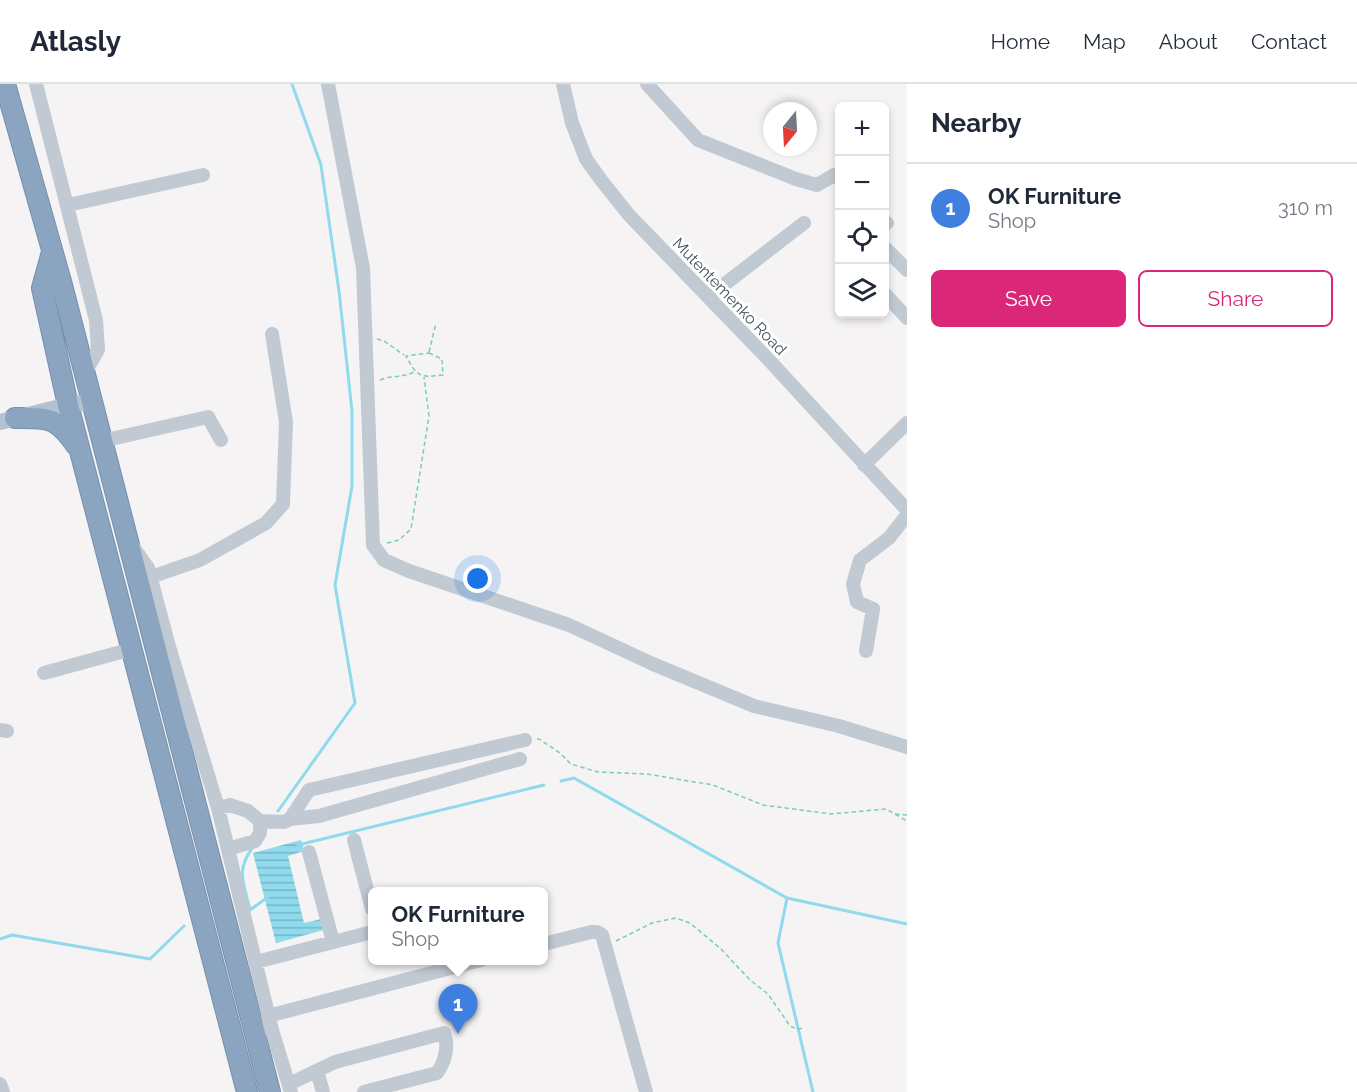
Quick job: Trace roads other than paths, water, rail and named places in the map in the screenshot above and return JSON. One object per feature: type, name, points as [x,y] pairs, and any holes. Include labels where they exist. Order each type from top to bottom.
[{"type":"highway","points":[[5,84],[53,250],[127,539],[264,1023],[270,1092]]},
{"type":"highway","points":[[53,250],[42,288],[68,405],[247,1092]]},
{"type":"highway","points":[[46,411],[54,400],[62,376]]},
{"type":"highway","points":[[8,420],[47,418],[67,432],[81,452]]},
{"type":"main road","points":[[8,420],[68,405],[91,402]]},
{"type":"street","points":[[36,84],[96,320],[98,350],[84,374]]},
{"type":"street","points":[[328,84],[363,268],[373,545],[384,560],[409,571],[569,625],[653,664],[754,706],[839,726],[907,747]]},
{"type":"street","name":"Mutentemenko Road","points":[[563,84],[572,123],[586,159],[629,214],[768,359],[907,510]]},
{"type":"street","points":[[647,84],[698,140],[796,179],[817,185],[835,176]]},
{"type":"street","points":[[68,205],[202,175]]},
{"type":"street","points":[[708,297],[804,223]]},
{"type":"street","points":[[889,251],[907,270]]},
{"type":"street","points":[[889,298],[907,318]]},
{"type":"street","points":[[151,577],[200,560],[266,523],[283,504],[286,422],[272,334]]},
{"type":"street","points":[[102,441],[208,417],[222,440]]},
{"type":"street","points":[[864,465],[907,423]]},
{"type":"street","points":[[866,651],[873,609],[857,602],[853,584],[860,560],[889,538],[907,515]]},
{"type":"street","points":[[127,539],[148,568],[151,577],[170,651],[218,808],[256,962],[264,1023],[290,1088],[334,1062],[444,1033],[447,1040],[446,1050],[442,1066],[437,1073],[364,1092]]},
{"type":"street","points":[[44,673],[132,649]]},
{"type":"street","points":[[290,819],[309,790],[525,740]]},
{"type":"street","points":[[218,808],[230,805],[248,811],[260,821],[284,822],[290,819],[319,816],[520,759]]},
{"type":"street","points":[[228,849],[255,841],[260,833],[260,821]]},
{"type":"street","points":[[354,840],[368,894]]},
{"type":"street","points":[[309,852],[333,942]]},
{"type":"street","points":[[548,943],[591,932],[602,935],[646,1092]]},
{"type":"street","points":[[256,962],[368,933]]},
{"type":"street","points":[[264,1023],[464,965]]},
{"type":"street","points":[[317,1071],[323,1092]]},
{"type":"street","points":[[0,1084],[3,1092]]},
{"type":"water","points":[[301,840],[304,851],[288,856],[304,923],[321,919],[324,930],[276,943],[253,853]]},
{"type":"waterway","points":[[278,811],[355,703],[335,585],[352,486],[352,411],[339,291],[321,165],[292,84]]},
{"type":"waterway","points":[[561,781],[574,778],[787,898],[907,924]]},
{"type":"waterway","points":[[298,845],[544,785]]},
{"type":"waterway","points":[[253,847],[244,863],[242,877],[250,910],[268,897]]},
{"type":"waterway","points":[[787,898],[778,943],[813,1092]]},
{"type":"waterway","points":[[0,939],[12,935],[150,959],[184,926]]},
{"type":"place","name":"OK Furniture","points":[[458,1034]]}]
